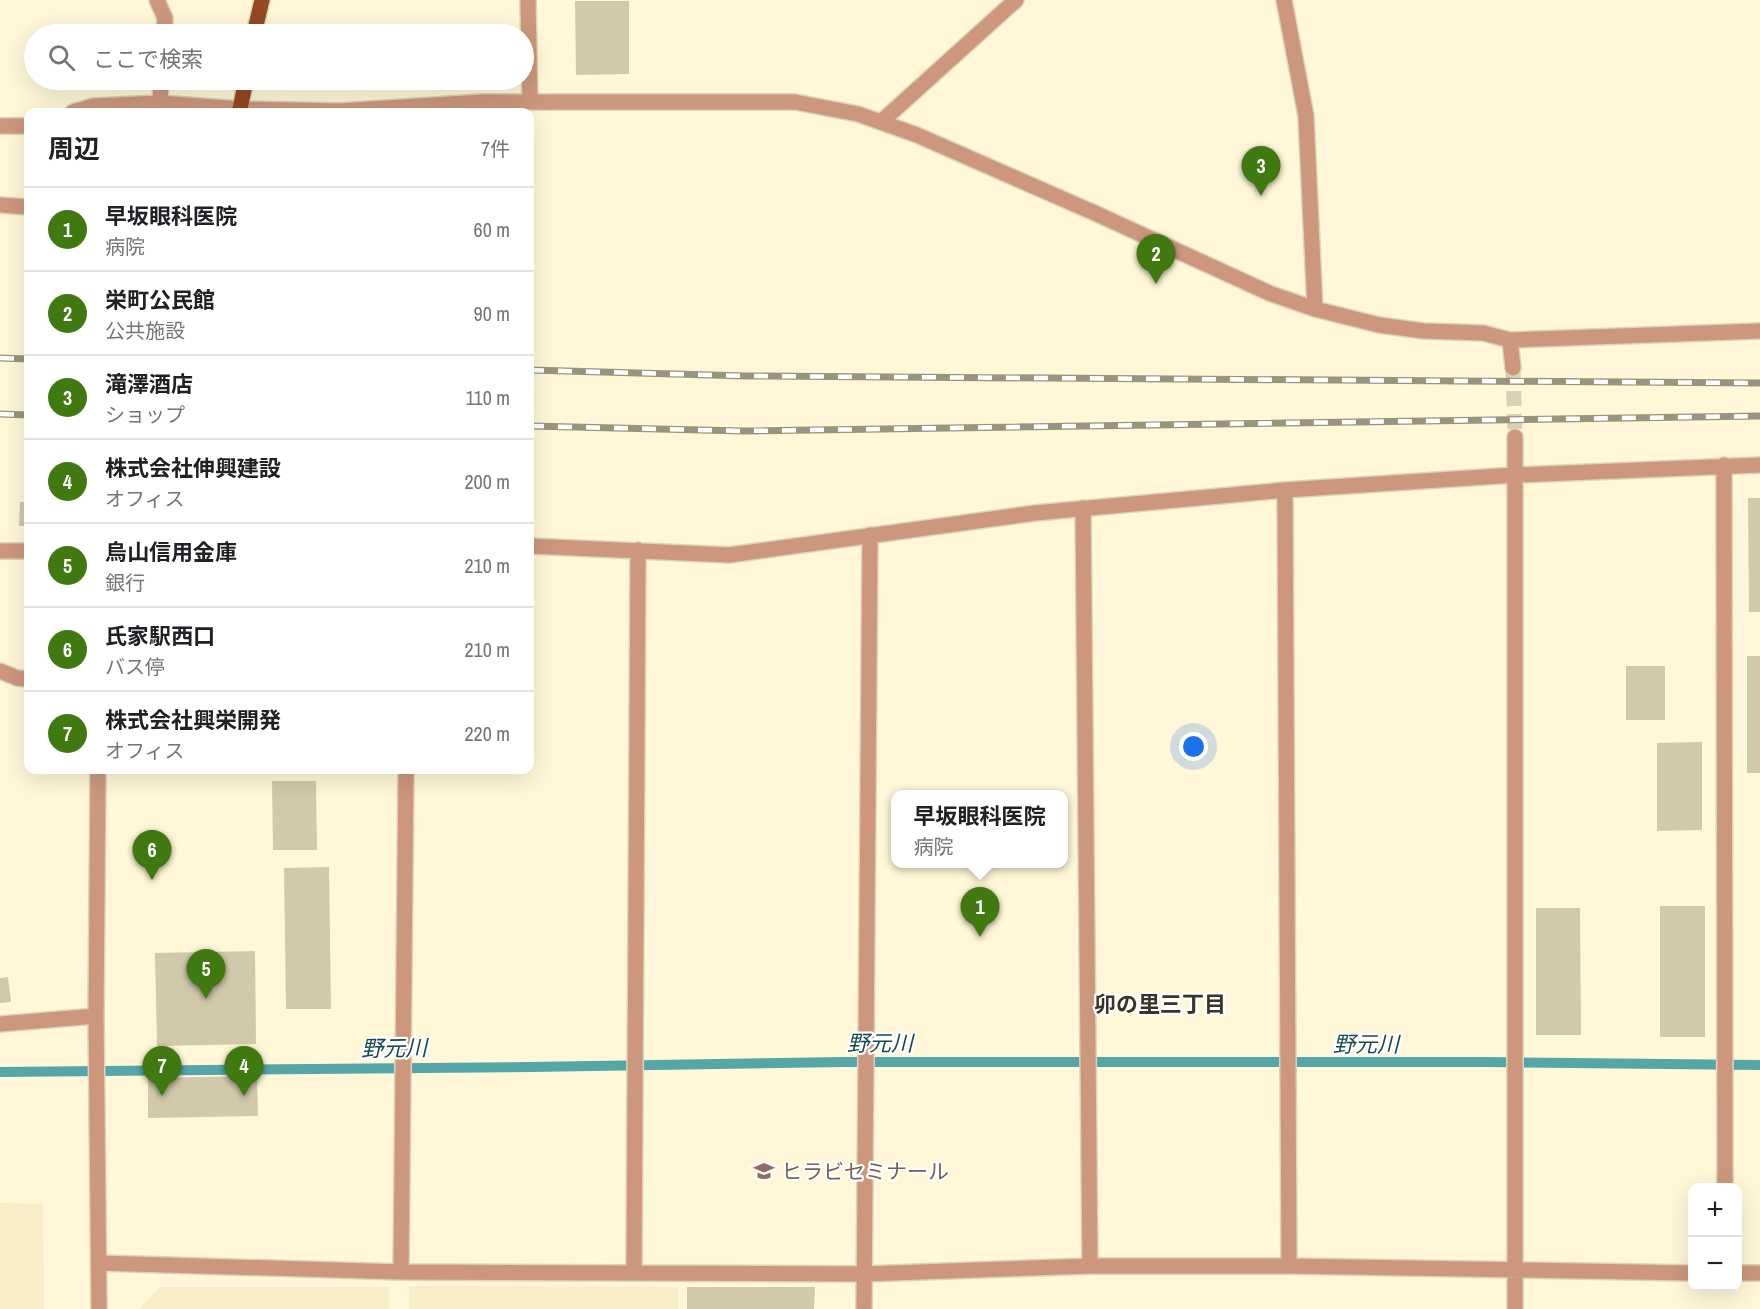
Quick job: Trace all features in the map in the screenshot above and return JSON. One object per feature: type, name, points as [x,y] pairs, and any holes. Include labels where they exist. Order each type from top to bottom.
[{"type":"main road","points":[[256,24],[262,0]]},
{"type":"main road","points":[[241,108],[244,90]]},
{"type":"street","points":[[157,0],[165,18],[165,24]]},
{"type":"street","points":[[528,0],[528,24]]},
{"type":"street","points":[[880,122],[1016,0]]},
{"type":"street","points":[[1284,0],[1306,116],[1315,309]]},
{"type":"street","points":[[160,103],[161,90]]},
{"type":"street","points":[[530,90],[530,102]]},
{"type":"street","points":[[387,108],[482,102],[795,102],[858,114],[917,135],[1269,292],[1315,309],[1379,325],[1424,331],[1483,333],[1510,339],[1760,331]]},
{"type":"street","points":[[87,108],[160,103],[210,108]]},
{"type":"street","points":[[0,126],[24,126]]},
{"type":"street","points":[[0,205],[24,207]]},
{"type":"street","points":[[1510,339],[1513,368]]},
{"type":"street","points":[[1515,437],[1515,1309]]},
{"type":"street","points":[[1724,465],[1725,1183]]},
{"type":"street","points":[[534,546],[729,555],[1035,513],[1285,490],[1515,475],[1760,465]]},
{"type":"street","points":[[1285,490],[1289,1266]]},
{"type":"street","points":[[1083,508],[1090,1266]]},
{"type":"street","points":[[864,1309],[870,535]]},
{"type":"street","points":[[634,1273],[638,550]]},
{"type":"street","points":[[0,551],[24,552]]},
{"type":"street","points":[[0,670],[24,679]]},
{"type":"street","points":[[98,774],[96,1016],[99,1309]]},
{"type":"street","points":[[401,1272],[406,774]]},
{"type":"street","points":[[0,1024],[96,1016]]},
{"type":"street","points":[[99,1263],[401,1272],[864,1274],[1090,1266],[1289,1266],[1688,1273]]},
{"type":"street","points":[[1742,1273],[1760,1273]]},
{"type":"shaded area","points":[[0,1203],[43,1204],[44,1309],[0,1309]]},
{"type":"shaded area","points":[[409,1286],[678,1287],[678,1309],[409,1309]]},
{"type":"shaded area","points":[[160,1287],[389,1287],[389,1309],[139,1309]]},
{"type":"building","points":[[575,1],[629,1],[629,74],[576,75]]},
{"type":"building","points":[[1748,498],[1760,498],[1760,612],[1749,612]]},
{"type":"building","points":[[20,502],[24,502],[24,526],[19,526]]},
{"type":"building","points":[[1747,656],[1760,656],[1760,773],[1747,773]]},
{"type":"building","points":[[1626,666],[1665,666],[1665,720],[1626,720]]},
{"type":"building","points":[[1702,742],[1702,830],[1657,831],[1657,743]]},
{"type":"building","points":[[272,781],[316,781],[317,850],[273,850]]},
{"type":"building","points":[[329,867],[331,1009],[286,1009],[284,868]]},
{"type":"building","points":[[1660,906],[1705,906],[1705,1037],[1660,1037]]},
{"type":"building","points":[[1536,908],[1580,908],[1581,1035],[1536,1035]]},
{"type":"building","points":[[255,951],[256,1044],[157,1046],[155,953]]},
{"type":"building","points":[[8,977],[11,1002],[0,1003],[0,978]]},
{"type":"building","points":[[257,1076],[258,1116],[148,1118],[148,1078]]},
{"type":"building","points":[[687,1287],[815,1287],[814,1309],[687,1309]]},
{"type":"waterway","name":"野元川","points":[[0,1072],[844,1062],[1485,1062],[1760,1065]]},
{"type":"tunnel","points":[[1513,368],[1515,437]]},
{"type":"railway","points":[[0,358],[24,359]]},
{"type":"railway","points":[[534,370],[746,376],[1760,383]]},
{"type":"railway","points":[[0,414],[24,415]]},
{"type":"railway","points":[[534,426],[744,431],[1760,416]]},
{"type":"place","name":"滝澤酒店","points":[[1261,196]]},
{"type":"place","name":"栄町公民館","points":[[1156,284]]},
{"type":"place","name":"氏家駅西口","points":[[152,880]]},
{"type":"place","name":"早坂眼科医院","points":[[980,937]]},
{"type":"place","name":"烏山信用金庫","points":[[206,999]]},
{"type":"place","name":"株式会社興栄開発","points":[[162,1096]]},
{"type":"place","name":"株式会社伸興建設","points":[[244,1096]]},
{"type":"place","name":"ヒラビセミナール","points":[[764,1171]]},
{"type":"district","name":"卯の里三丁目","points":[[1160,1004]]}]
